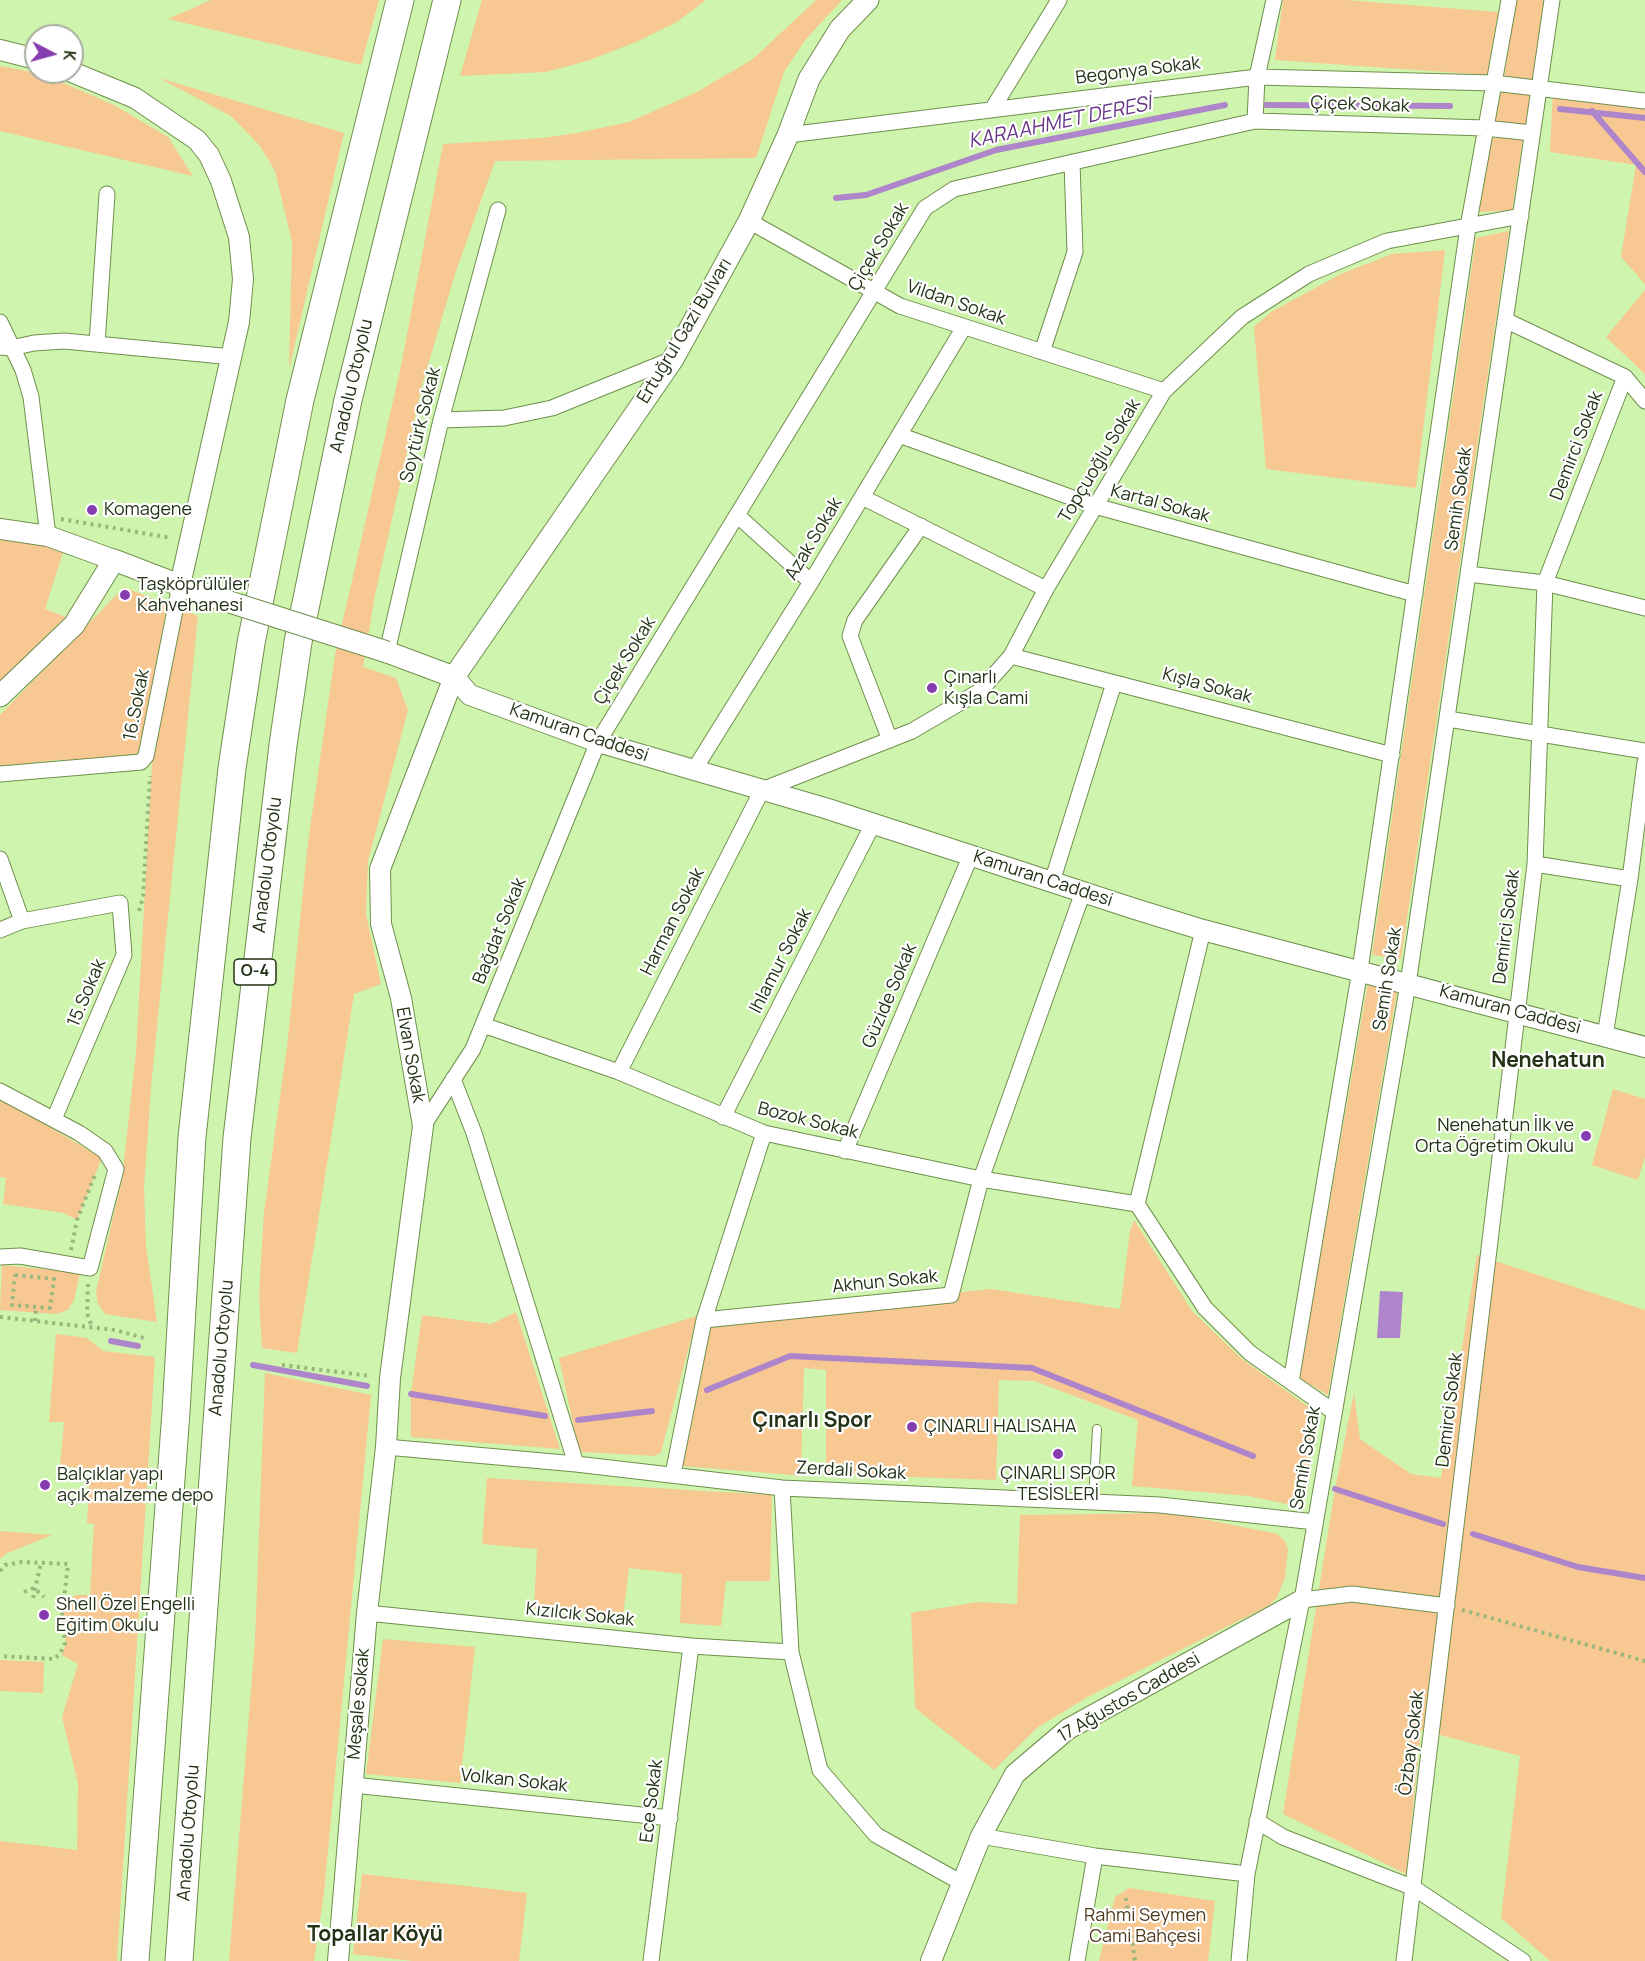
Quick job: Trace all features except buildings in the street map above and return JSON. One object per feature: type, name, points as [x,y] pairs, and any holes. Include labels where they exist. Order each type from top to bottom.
[{"type":"highway","name":"O-4","points":[[135,1961],[176,1412],[192,1137],[232,768],[251,643],[300,400],[400,0]]},
{"type":"highway","name":"Anadolu Otoyolu","points":[[179,1961],[188,1866],[214,1440],[237,1138],[267,869],[298,642],[348,400],[447,0]]},
{"type":"highway","points":[[196,1961],[217,1651],[214,1440]]},
{"type":"main road","name":"Ertuğrul Gazi Bulvarı","points":[[454,677],[673,359],[749,221],[788,135],[809,79],[840,29],[868,0]]},
{"type":"main road","points":[[0,696],[74,625],[114,560],[186,587],[387,652],[454,677]]},
{"type":"street","points":[[993,108],[1059,0]]},
{"type":"street","points":[[1254,121],[1257,77],[1274,0]]},
{"type":"street","name":"Semih Sokak","points":[[1291,1382],[1360,970],[1468,227],[1509,0]]},
{"type":"street","name":"Semih Sokak","points":[[1239,1961],[1247,1874],[1302,1599],[1408,984],[1552,0]]},
{"type":"street","points":[[0,50],[24,56]]},
{"type":"street","points":[[84,77],[135,98],[183,129],[209,155],[230,203],[242,258],[243,279],[233,357],[186,587]]},
{"type":"street","name":"Begonya Sokak","points":[[788,135],[1257,77],[1494,83],[1538,87]]},
{"type":"street","points":[[1514,85],[1530,93],[1536,111],[1526,127],[1508,131],[1501,129],[1492,118],[1490,105],[1496,93],[1514,85]]},
{"type":"street","points":[[1538,87],[1645,101]]},
{"type":"street","name":"Çiçek Sokak","points":[[598,742],[925,208],[954,189],[1254,121],[1485,128],[1532,133]]},
{"type":"street","points":[[1042,352],[1075,252],[1072,162]]},
{"type":"street","points":[[97,344],[108,194]]},
{"type":"street","name":"Soytürk Sokak","points":[[387,652],[441,420],[498,210]]},
{"type":"street","name":"Topçuoğlu Sokak","points":[[762,790],[912,731],[980,691],[1011,656],[1046,589],[1164,392],[1242,317],[1309,274],[1387,241],[1521,216]]},
{"type":"street","name":"Vildan Sokak","points":[[749,221],[900,306],[1164,392]]},
{"type":"street","points":[[1505,320],[1625,377],[1645,401]]},
{"type":"street","points":[[0,322],[6,347],[22,370],[31,397],[48,536]]},
{"type":"street","name":"Azak Sokak","points":[[694,770],[811,582],[964,327]]},
{"type":"street","points":[[6,347],[51,341],[233,357]]},
{"type":"street","points":[[441,420],[504,418],[552,408],[673,359]]},
{"type":"street","name":"Demirci Sokak","points":[[1456,1528],[1535,864],[1545,583],[1625,377]]},
{"type":"street","name":"Kartal Sokak","points":[[899,435],[1095,506],[1415,594]]},
{"type":"street","points":[[862,497],[1046,589]]},
{"type":"street","points":[[738,516],[811,582]]},
{"type":"street","points":[[890,740],[850,636],[855,620],[921,526]]},
{"type":"street","points":[[0,529],[48,536],[114,560]]},
{"type":"street","points":[[1468,574],[1545,583],[1645,608]]},
{"type":"street","name":"16.Sokak","points":[[0,774],[141,762],[146,756],[186,587]]},
{"type":"street","name":"Kışla Sokak","points":[[1011,656],[1392,755]]},
{"type":"street","name":"Kamuran Caddesi","points":[[454,677],[470,695],[598,742],[873,824],[1203,930],[1645,1047]]},
{"type":"street","name":"Elvan Sokak","points":[[386,1447],[390,1378],[423,1126],[400,999],[381,924],[380,869],[454,677]]},
{"type":"street","points":[[1052,882],[1114,682]]},
{"type":"street","points":[[1448,719],[1645,751]]},
{"type":"street","name":"Bağdat Sokak","points":[[423,1126],[473,1049],[598,742]]},
{"type":"street","points":[[1605,1036],[1630,879],[1645,762]]},
{"type":"street","name":"Harman Sokak","points":[[619,1072],[762,790]]},
{"type":"street","name":"Ihlamur Sokak","points":[[723,1117],[873,824]]},
{"type":"street","name":"Güzide Sokak","points":[[845,1151],[971,855]]},
{"type":"street","points":[[0,859],[22,921]]},
{"type":"street","points":[[1535,864],[1630,879]]},
{"type":"street","points":[[981,1179],[1083,892]]},
{"type":"street","name":"15.Sokak","points":[[0,930],[22,921],[120,903],[124,955],[54,1119]]},
{"type":"street","points":[[1203,930],[1137,1204],[1205,1308],[1250,1353],[1334,1412]]},
{"type":"street","name":"Bozok Sokak","points":[[483,1025],[619,1072],[764,1133],[981,1179],[1137,1204]]},
{"type":"street","points":[[453,1079],[474,1133],[576,1464]]},
{"type":"street","points":[[0,1091],[54,1119],[105,1151],[116,1169],[90,1268],[68,1262],[20,1256],[0,1257]]},
{"type":"street","points":[[673,1474],[704,1320],[764,1133]]},
{"type":"street","name":"Akhun Sokak","points":[[704,1320],[951,1294],[981,1179]]},
{"type":"street","name":"Zerdali Sokak","points":[[386,1447],[673,1474],[782,1488],[1160,1505],[1315,1522]]},
{"type":"street","name":"Meşale sokak","points":[[338,1961],[367,1613],[386,1447]]},
{"type":"street","points":[[782,1488],[791,1652],[820,1770],[876,1835],[962,1883]]},
{"type":"street","name":"Özbay Sokak","points":[[1404,1961],[1456,1528]]},
{"type":"street","points":[[1302,1599],[1352,1594],[1447,1606]]},
{"type":"street","name":"17 Ağustos Caddesi","points":[[931,1961],[981,1836],[1015,1774],[1068,1729],[1302,1599]]},
{"type":"street","name":"Kızılcık Sokak","points":[[367,1613],[692,1646],[791,1652]]},
{"type":"street","name":"Ece Sokak","points":[[651,1961],[692,1646]]},
{"type":"street","name":"Volkan Sokak","points":[[353,1785],[669,1818]]},
{"type":"street","points":[[1257,1821],[1283,1837],[1414,1888],[1523,1961]]},
{"type":"street","points":[[981,1836],[1095,1856],[1247,1874]]},
{"type":"street","points":[[1077,1961],[1095,1856]]},
{"type":"lane","points":[[1093,1502],[1097,1429]]},
{"type":"path","points":[[45,516],[181,540]]},
{"type":"path","points":[[137,916],[143,897],[150,760],[146,756]]},
{"type":"path","points":[[68,1262],[77,1220],[105,1151]]},
{"type":"path","points":[[90,1268],[86,1300],[92,1327]]},
{"type":"path","points":[[15,1275],[54,1279],[50,1308],[36,1307],[12,1305],[15,1275]]},
{"type":"path","points":[[35,1321],[36,1307]]},
{"type":"path","points":[[0,1317],[92,1327],[144,1338]]},
{"type":"path","points":[[282,1365],[325,1372],[390,1378]]},
{"type":"path","points":[[33,1598],[41,1563]]},
{"type":"path","points":[[0,1572],[5,1565],[68,1564],[62,1616],[65,1643],[54,1659],[0,1656]]},
{"type":"path","points":[[24,1592],[34,1588]]},
{"type":"path","points":[[34,1588],[44,1597]]},
{"type":"path","points":[[1447,1606],[1645,1661]]},
{"type":"path","points":[[1126,1898],[1135,1961]]},
{"type":"green space","points":[[211,0],[379,0],[361,65],[168,19]]},
{"type":"green space","points":[[482,0],[706,0],[677,22],[636,42],[587,61],[546,72],[460,76]]},
{"type":"green space","points":[[816,0],[842,0],[806,39],[784,72],[756,158],[495,161],[456,271],[422,385],[375,595],[363,667],[396,678],[408,710],[368,861],[366,914],[381,984],[354,994],[297,1353],[262,1348],[259,1296],[264,1212],[287,1047],[308,842],[335,655],[401,366],[443,144],[542,138],[629,122],[697,92],[753,59]]},
{"type":"green space","points":[[1283,0],[1346,0],[1498,12],[1487,75],[1275,60]]},
{"type":"green space","points":[[1516,0],[1544,0],[1532,82],[1504,78]]},
{"type":"green space","points":[[0,66],[24,70],[24,84],[66,84],[114,105],[168,137],[193,176],[0,131]]},
{"type":"green space","points":[[159,78],[344,133],[289,369],[292,242],[275,171],[260,146],[231,116]]},
{"type":"green space","points":[[1553,89],[1645,101],[1645,284],[1621,257],[1636,165],[1550,152]]},
{"type":"green space","points":[[1503,90],[1523,90],[1532,101],[1529,121],[1524,125],[1499,125],[1495,120],[1497,94]]},
{"type":"green space","points":[[1491,138],[1523,138],[1512,210],[1479,212]]},
{"type":"green space","points":[[1509,231],[1401,959],[1372,955],[1476,238]]},
{"type":"green space","points":[[1445,250],[1416,488],[1266,469],[1254,327],[1271,312],[1341,274],[1392,254]]},
{"type":"green space","points":[[1645,290],[1645,374],[1606,337]]},
{"type":"green space","points":[[0,529],[66,543],[45,609],[66,617],[0,681]]},
{"type":"green space","points":[[124,587],[167,605],[142,750],[134,758],[56,760],[0,767],[0,715]]},
{"type":"green space","points":[[182,610],[198,616],[151,1087],[144,1188],[146,1246],[157,1322],[105,1314],[98,1304],[96,1291],[122,1179],[136,1053],[152,762]]},
{"type":"green space","points":[[1368,983],[1397,991],[1328,1395],[1299,1378]]},
{"type":"green space","points":[[1613,1089],[1645,1099],[1645,1157],[1638,1180],[1592,1165]]},
{"type":"green space","points":[[0,1098],[102,1158],[77,1220],[64,1213],[3,1204],[6,1178],[0,1177]]},
{"type":"green space","points":[[1134,1220],[1192,1311],[1243,1360],[1310,1408],[1316,1416],[1316,1431],[1301,1503],[1296,1506],[1248,1496],[1132,1486],[1138,1420],[1034,1381],[999,1380],[996,1480],[826,1474],[826,1370],[804,1368],[801,1471],[805,1476],[682,1466],[712,1319],[991,1289],[1120,1309],[1130,1231]]},
{"type":"green space","points":[[1477,1255],[1645,1310],[1645,1961],[1550,1961],[1501,1918],[1520,1756],[1421,1730],[1406,1874],[1283,1814],[1335,1489],[1354,1393],[1360,1439],[1411,1474],[1441,1478]]},
{"type":"green space","points":[[2,1265],[80,1273],[74,1300],[68,1310],[56,1314],[0,1310]]},
{"type":"green space","points":[[516,1312],[560,1449],[411,1437],[411,1393],[422,1315],[491,1324]]},
{"type":"green space","points":[[697,1316],[661,1452],[655,1456],[582,1452],[578,1447],[559,1358]]},
{"type":"green space","points":[[56,1334],[87,1338],[103,1351],[155,1357],[117,1961],[0,1961],[0,1841],[77,1850],[78,1784],[62,1717],[78,1664],[62,1655],[66,1643],[62,1605],[75,1595],[90,1595],[94,1524],[87,1523],[90,1469],[60,1466],[64,1422],[49,1422]]},
{"type":"green space","points":[[265,1373],[371,1395],[324,1893],[314,1961],[229,1961],[255,1640]]},
{"type":"green space","points":[[487,1478],[772,1495],[770,1581],[726,1581],[721,1626],[680,1623],[682,1574],[629,1568],[623,1616],[534,1608],[537,1549],[482,1544]]},
{"type":"green space","points":[[1173,1513],[1277,1534],[1285,1541],[1288,1549],[1285,1577],[1277,1598],[1268,1606],[1091,1695],[1038,1727],[994,1770],[915,1708],[911,1613],[978,1602],[1017,1604],[1020,1515]]},
{"type":"green space","points":[[0,1531],[52,1535],[5,1554],[0,1559]]},
{"type":"green space","points":[[383,1639],[475,1647],[460,1783],[366,1774]]},
{"type":"green space","points":[[0,1660],[44,1662],[43,1693],[0,1691]]},
{"type":"green space","points":[[362,1874],[527,1893],[519,1961],[413,1961],[353,1954]]},
{"type":"green space","name":"Rahmi Seymen Cami Bahçesi","points":[[1129,1888],[1215,1901],[1208,1961],[1099,1961],[1115,1897]]},
{"type":"shaded area","points":[[1380,1291],[1403,1292],[1400,1338],[1377,1338]]},
{"type":"waterway","name":"KARAAHMET DERESİ","points":[[836,198],[866,195],[996,150],[1225,105]]},
{"type":"waterway","name":"KARAAHMET DERESİ","points":[[1266,105],[1450,106]]},
{"type":"waterway","name":"KARAAHMET DERESİ","points":[[1560,109],[1645,118]]},
{"type":"waterway","points":[[1592,111],[1645,172]]},
{"type":"waterway","points":[[111,1341],[138,1346]]},
{"type":"waterway","points":[[707,1390],[790,1356],[1032,1368],[1253,1456]]},
{"type":"waterway","points":[[253,1365],[367,1386]]},
{"type":"waterway","points":[[411,1394],[545,1416]]},
{"type":"waterway","points":[[578,1420],[652,1411]]},
{"type":"waterway","points":[[1335,1489],[1443,1524]]},
{"type":"waterway","points":[[1473,1534],[1578,1567],[1645,1578]]},
{"type":"place","name":"Komagene","points":[[92,510]]},
{"type":"place","name":"Taşköprülüler Kahvehanesi","points":[[125,595]]},
{"type":"place","name":"Çınarlı Kışla Cami","points":[[932,688]]},
{"type":"place","name":"Nenehatun İlk ve Orta Öğretim Okulu","points":[[1586,1136]]},
{"type":"place","name":"ÇINARLI HALISAHA","points":[[912,1427]]},
{"type":"place","name":"ÇINARLI SPOR TESİSLERİ","points":[[1058,1454]]},
{"type":"place","name":"Balçıklar yapı açık malzeme depo","points":[[45,1485]]},
{"type":"place","name":"Shell Özel Engelli Eğitim Okulu","points":[[44,1615]]},
{"type":"district","name":"Nenehatun","points":[[1548,1061]]},
{"type":"district","name":"Çınarlı Spor","points":[[812,1421]]},
{"type":"district","name":"Topallar Köyü","points":[[375,1935]]}]
